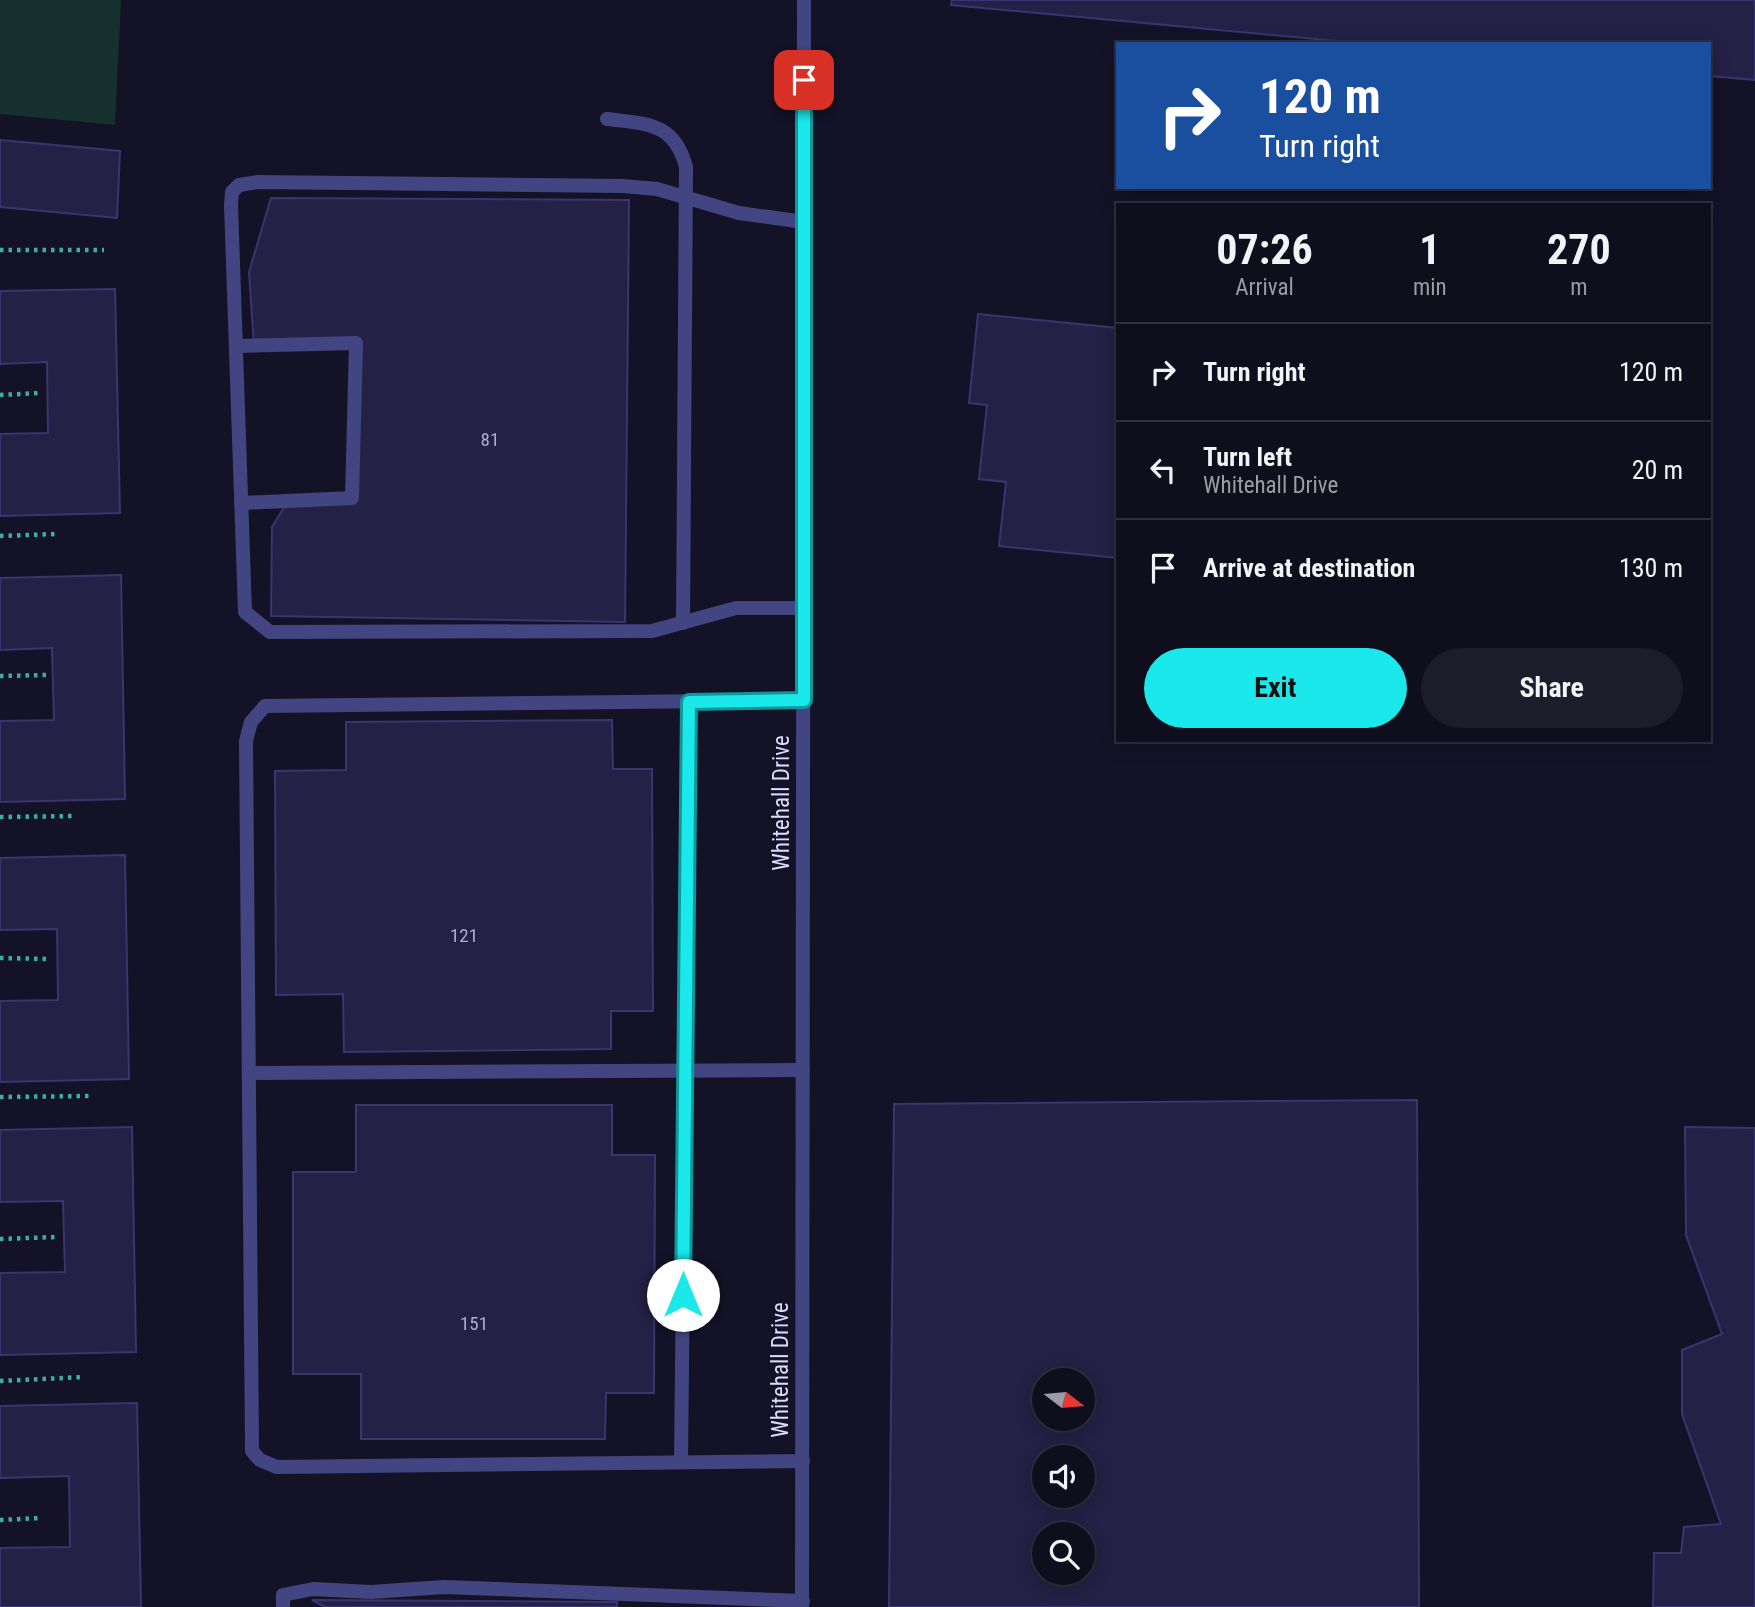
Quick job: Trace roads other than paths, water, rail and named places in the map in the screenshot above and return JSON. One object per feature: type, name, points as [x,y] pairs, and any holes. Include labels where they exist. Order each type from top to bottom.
[{"type":"street","name":"Whitehall Drive","points":[[803,1604],[804,0]]},
{"type":"street","points":[[607,119],[652,125],[672,137],[681,148],[686,167],[683,623]]},
{"type":"street","points":[[804,222],[739,213],[687,200],[657,189],[623,186],[270,182],[239,184],[232,192],[231,205],[244,612],[270,632],[652,631],[736,608],[804,608]]},
{"type":"street","points":[[236,346],[356,344],[352,498],[241,503]]},
{"type":"street","points":[[803,1461],[277,1467],[260,1460],[252,1451],[246,741],[251,722],[265,706],[804,700]]},
{"type":"street","points":[[681,1462],[689,702]]},
{"type":"street","points":[[249,1073],[803,1070]]},
{"type":"street","points":[[283,1607],[283,1595],[313,1589],[371,1592],[444,1587],[682,1601],[803,1604]]}]
